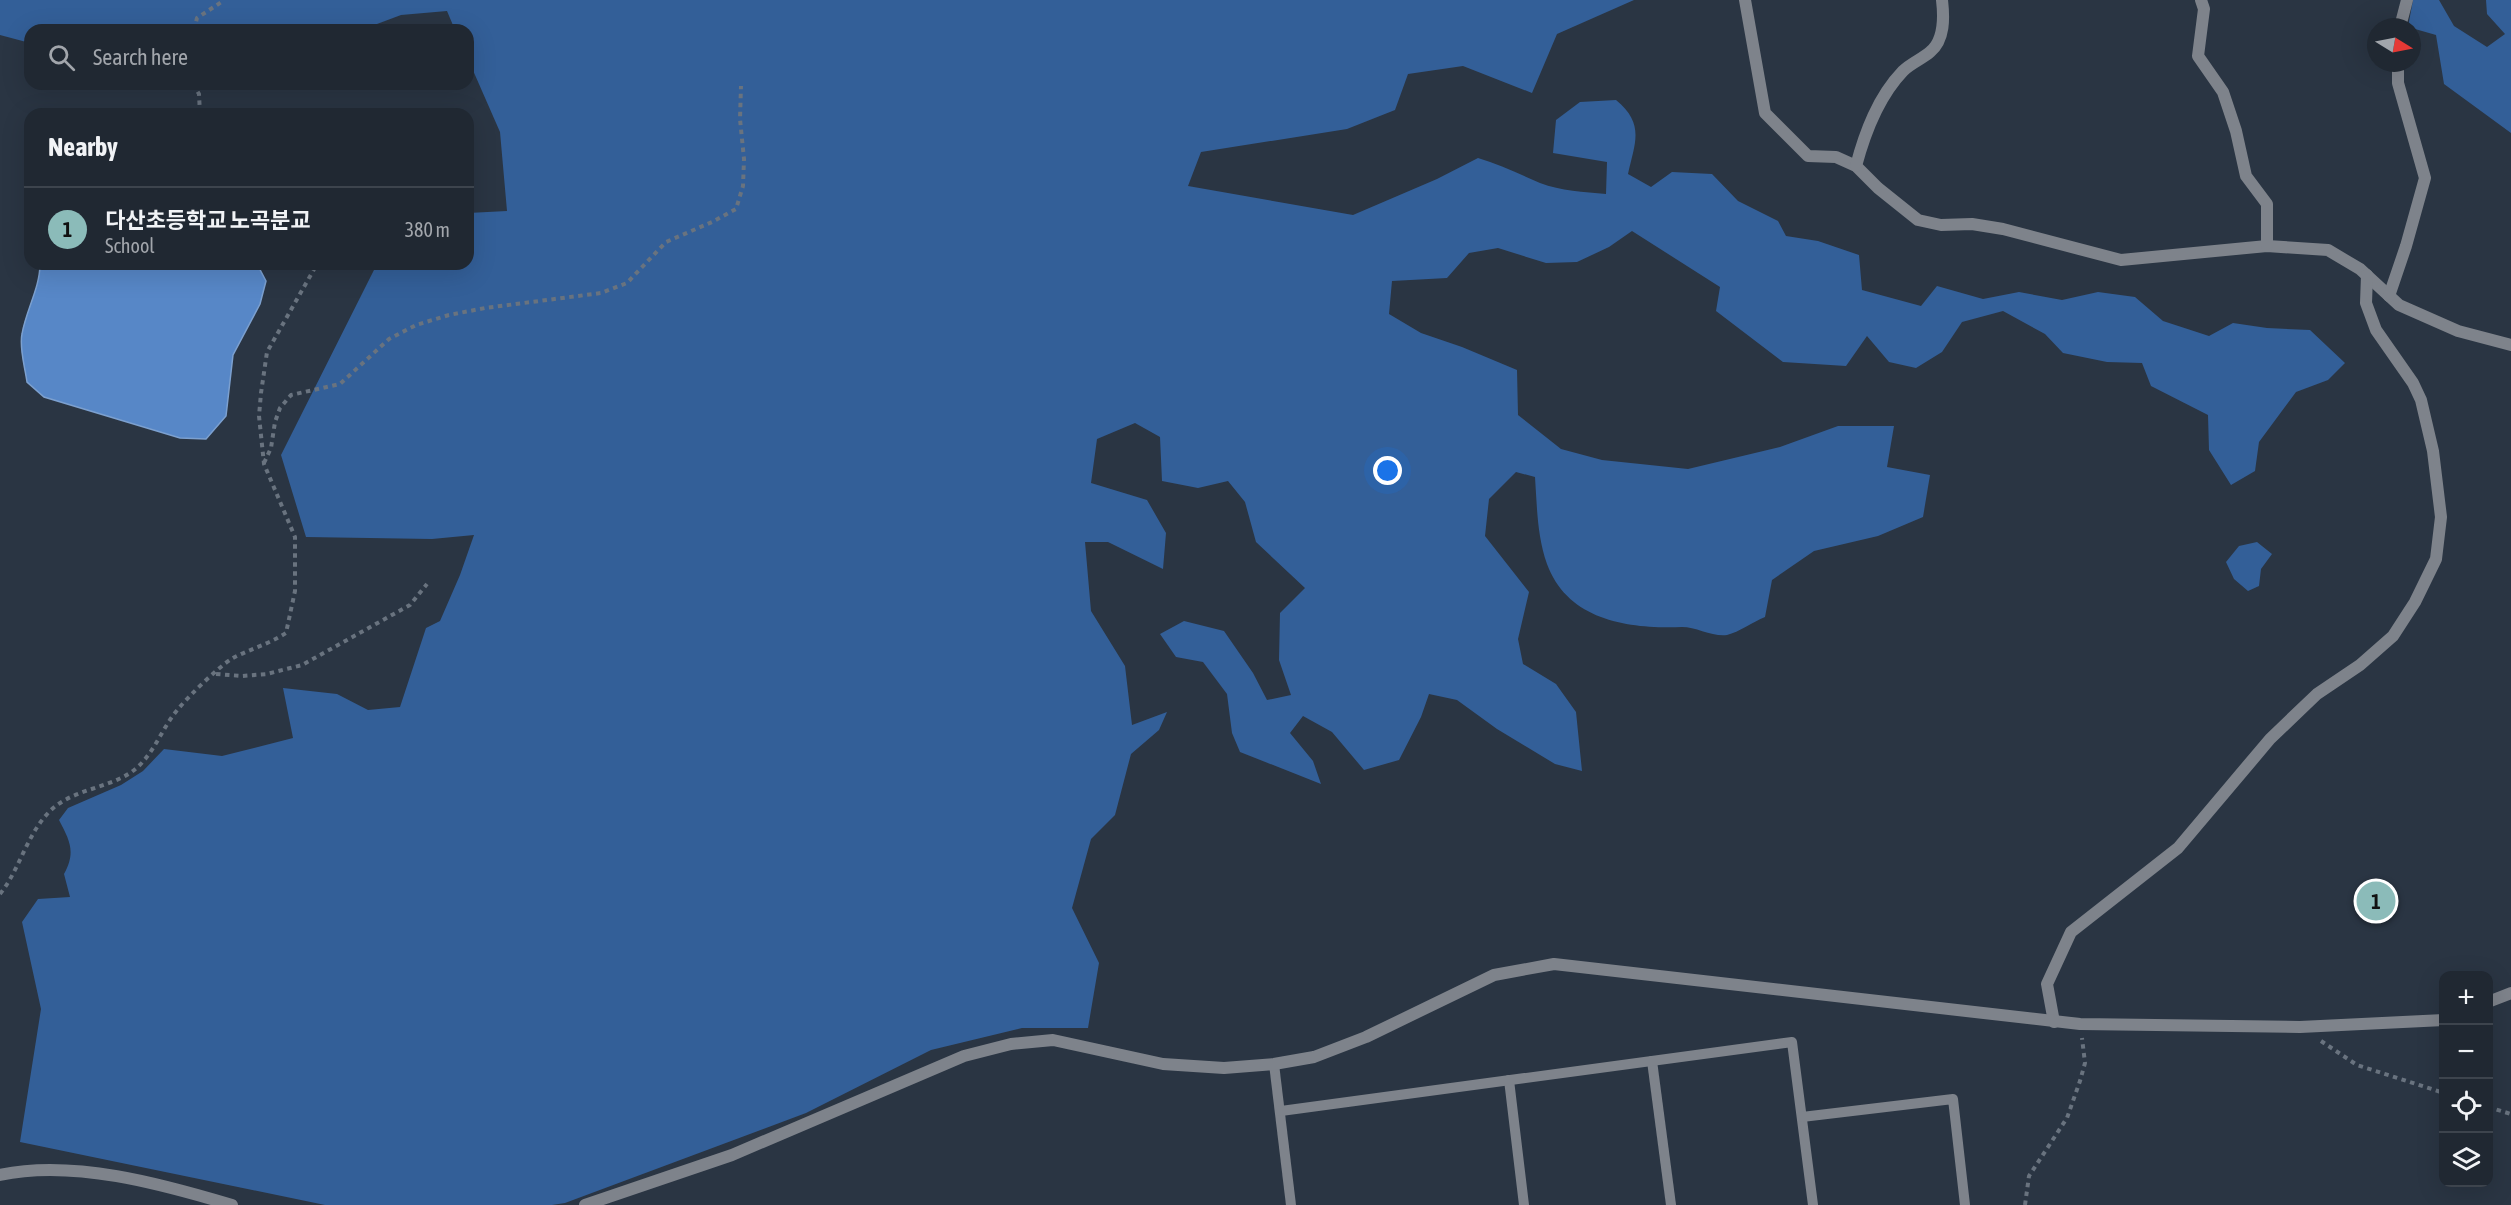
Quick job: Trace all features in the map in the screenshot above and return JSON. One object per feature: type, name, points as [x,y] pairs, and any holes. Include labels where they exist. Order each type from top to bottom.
[{"type":"street","points":[[1745,0],[1765,113],[1808,156],[1836,157],[1856,166],[1878,188],[1918,220],[1941,225],[1972,224],[2003,229],[2121,260],[2267,246],[2328,250],[2360,269],[2399,305],[2458,331],[2511,345]]},
{"type":"street","points":[[1856,166],[1866,128],[1885,97],[1904,70],[1933,51],[1945,24],[1942,0]]},
{"type":"street","points":[[2201,0],[2204,9],[2198,56],[2223,92],[2236,131],[2246,176],[2267,204],[2267,246]]},
{"type":"street","points":[[2402,18],[2407,0]]},
{"type":"street","points":[[2389,296],[2425,178],[2397,83],[2398,72]]},
{"type":"street","points":[[2054,1022],[2047,984],[2071,932],[2178,848],[2270,739],[2317,694],[2360,665],[2393,636],[2415,603],[2436,559],[2441,517],[2433,451],[2421,400],[2413,382],[2376,330],[2366,303],[2367,275]]},
{"type":"street","points":[[585,1205],[732,1155],[964,1056],[1011,1044],[1053,1040],[1163,1064],[1224,1068],[1274,1064],[1314,1057],[1366,1037],[1494,975],[1554,964],[2079,1024],[2300,1027],[2439,1020]]},
{"type":"street","points":[[2493,1000],[2511,993]]},
{"type":"street","points":[[0,1175],[50,1168],[83,1172],[175,1188],[232,1205]]},
{"type":"lane","points":[[1281,1111],[1792,1042],[1813,1205]]},
{"type":"lane","points":[[1652,1061],[1671,1205]]},
{"type":"lane","points":[[1274,1064],[1291,1205]]},
{"type":"lane","points":[[1509,1080],[1524,1205]]},
{"type":"lane","points":[[1802,1117],[1953,1099],[1965,1205]]},
{"type":"path","points":[[195,24],[196,18],[224,1]]},
{"type":"path","points":[[264,464],[271,448],[275,422],[280,408],[291,395],[340,384],[389,339],[416,325],[448,315],[602,292],[627,283],[666,242],[712,222],[736,208],[743,186],[741,86]]},
{"type":"path","points":[[197,90],[200,108]]},
{"type":"path","points":[[0,894],[13,878],[23,852],[49,812],[66,799],[131,772],[145,760],[178,709],[231,659],[286,633],[295,591],[295,537],[264,464],[259,416],[267,352],[314,270]]},
{"type":"path","points":[[215,674],[242,676],[267,674],[302,665],[410,605],[426,584]]},
{"type":"path","points":[[2025,1205],[2029,1176],[2067,1118],[2085,1063],[2079,1024]]},
{"type":"path","points":[[2300,1027],[2357,1065],[2439,1091]]},
{"type":"path","points":[[2493,1109],[2511,1114]]},
{"type":"shaded area","points":[[0,0],[1634,0],[1557,34],[1532,93],[1463,66],[1408,74],[1395,110],[1347,129],[1201,152],[1188,186],[1353,215],[1437,179],[1478,158],[1548,186],[1606,194],[1607,162],[1553,153],[1556,120],[1580,102],[1616,100],[1631,117],[1636,134],[1628,174],[1651,187],[1672,172],[1712,174],[1738,201],[1778,221],[1786,236],[1818,241],[1859,255],[1862,290],[1921,306],[1937,286],[1983,299],[2019,292],[2062,300],[2098,292],[2135,297],[2163,321],[2209,336],[2233,323],[2267,328],[2310,330],[2345,363],[2328,380],[2296,392],[2259,442],[2255,471],[2231,485],[2209,450],[2208,415],[2151,386],[2142,363],[2107,362],[2063,353],[2045,334],[2003,311],[1962,322],[1942,352],[1916,368],[1889,362],[1867,336],[1846,366],[1783,362],[1716,311],[1720,287],[1632,231],[1609,247],[1577,262],[1546,263],[1498,248],[1469,253],[1447,278],[1392,281],[1389,314],[1421,333],[1517,370],[1518,415],[1561,449],[1602,460],[1688,469],[1780,447],[1838,426],[1894,426],[1887,467],[1930,475],[1923,517],[1878,536],[1814,551],[1772,580],[1765,617],[1736,632],[1722,635],[1687,627],[1622,623],[1602,618],[1585,610],[1557,583],[1547,564],[1541,543],[1535,477],[1516,472],[1489,499],[1485,536],[1529,592],[1518,639],[1523,664],[1556,684],[1576,712],[1582,771],[1555,764],[1497,729],[1457,700],[1429,694],[1421,717],[1399,760],[1364,770],[1332,732],[1303,716],[1290,733],[1313,761],[1321,784],[1240,752],[1232,733],[1227,694],[1203,662],[1176,657],[1160,634],[1184,621],[1224,631],[1253,673],[1267,700],[1291,695],[1279,660],[1280,613],[1305,588],[1256,542],[1245,502],[1228,481],[1198,488],[1162,481],[1160,437],[1135,423],[1097,439],[1091,483],[1147,500],[1166,533],[1163,569],[1108,542],[1085,542],[1091,611],[1125,666],[1132,725],[1167,712],[1159,730],[1131,754],[1115,815],[1091,839],[1072,908],[1099,963],[1088,1028],[1022,1028],[931,1050],[806,1113],[565,1203],[552,1205],[325,1205],[20,1142],[41,1009],[22,922],[38,899],[70,897],[64,874],[71,853],[59,820],[68,808],[121,785],[143,771],[164,749],[222,756],[293,738],[283,688],[337,694],[368,710],[400,707],[426,628],[440,621],[474,535],[432,539],[306,537],[281,455],[374,270],[474,270],[474,213],[507,211],[500,132],[474,73],[474,24],[452,24],[447,11],[401,15],[377,24],[24,24],[24,41],[0,35]]},
{"type":"shaded area","points":[[2413,0],[2439,0],[2454,26],[2487,47],[2505,34],[2487,14],[2486,0],[2511,0],[2511,133],[2444,84],[2436,35],[2421,31],[2421,18],[2410,18]]},
{"type":"shaded area","points":[[39,270],[260,270],[266,281],[260,304],[233,355],[226,416],[206,439],[180,438],[44,397],[27,382],[21,339]]},
{"type":"shaded area","points":[[2257,542],[2272,554],[2261,569],[2259,586],[2248,591],[2234,579],[2226,562],[2239,546]]},
{"type":"place","name":"다산초등학교 노곡분교","points":[[2376,901]]}]
